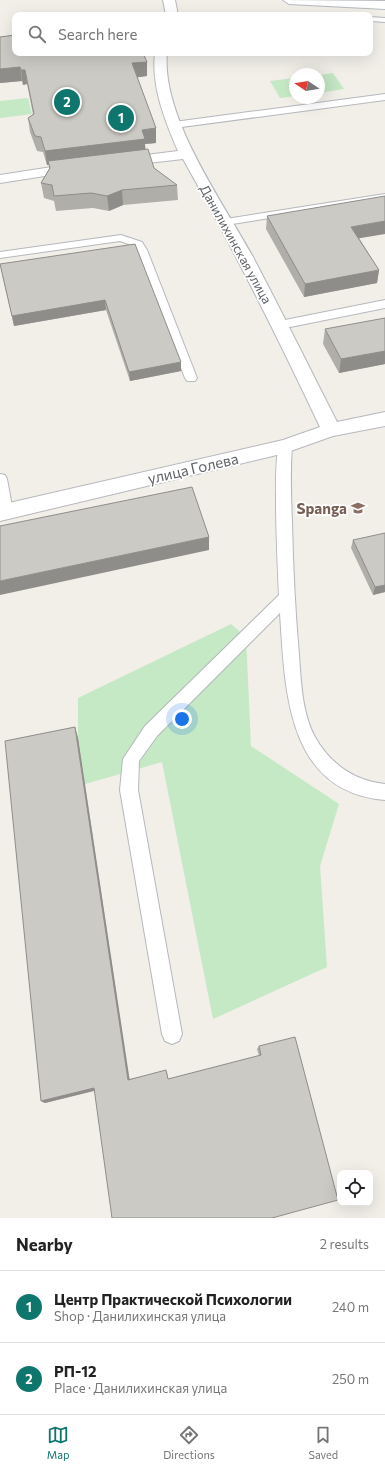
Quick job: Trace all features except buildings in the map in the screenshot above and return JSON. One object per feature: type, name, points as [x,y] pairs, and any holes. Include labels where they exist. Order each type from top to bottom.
[{"type":"street","points":[[169,0],[171,12]]},
{"type":"street","points":[[289,0],[385,5]]},
{"type":"street","name":"Данилихинская улица","points":[[161,56],[162,81],[174,125],[186,154],[226,222],[280,324],[331,430]]},
{"type":"street","points":[[108,164],[186,154]]},
{"type":"street","points":[[0,179],[92,166]]},
{"type":"street","name":"улица Голева","points":[[3,512],[285,446],[331,430],[385,419]]},
{"type":"lane","points":[[373,18],[385,20]]},
{"type":"lane","points":[[174,125],[385,97]]},
{"type":"lane","points":[[226,222],[385,197]]},
{"type":"lane","points":[[0,255],[121,238],[138,244],[142,250],[191,378]]},
{"type":"lane","points":[[280,324],[385,304]]},
{"type":"lane","points":[[285,446],[286,598],[294,688],[304,732],[314,750],[328,766],[346,781],[362,787],[385,792]]},
{"type":"lane","points":[[0,479],[3,512]]},
{"type":"lane","points":[[172,1034],[129,790],[131,759],[151,731],[286,598]]},
{"type":"green space","points":[[333,73],[344,89],[325,92],[325,74]]},
{"type":"green space","points":[[289,79],[289,97],[280,98],[270,81]]},
{"type":"green space","points":[[28,98],[32,114],[0,118],[0,101]]},
{"type":"green space","points":[[231,624],[246,637],[251,746],[339,804],[320,866],[327,967],[213,1019],[162,762],[85,784],[78,738],[78,698]]},
{"type":"place","name":"РП-12","points":[[67,102]]},
{"type":"place","name":"Центр Практической Психологии","points":[[121,118]]},
{"type":"place","name":"Spanga","points":[[358,508]]}]
